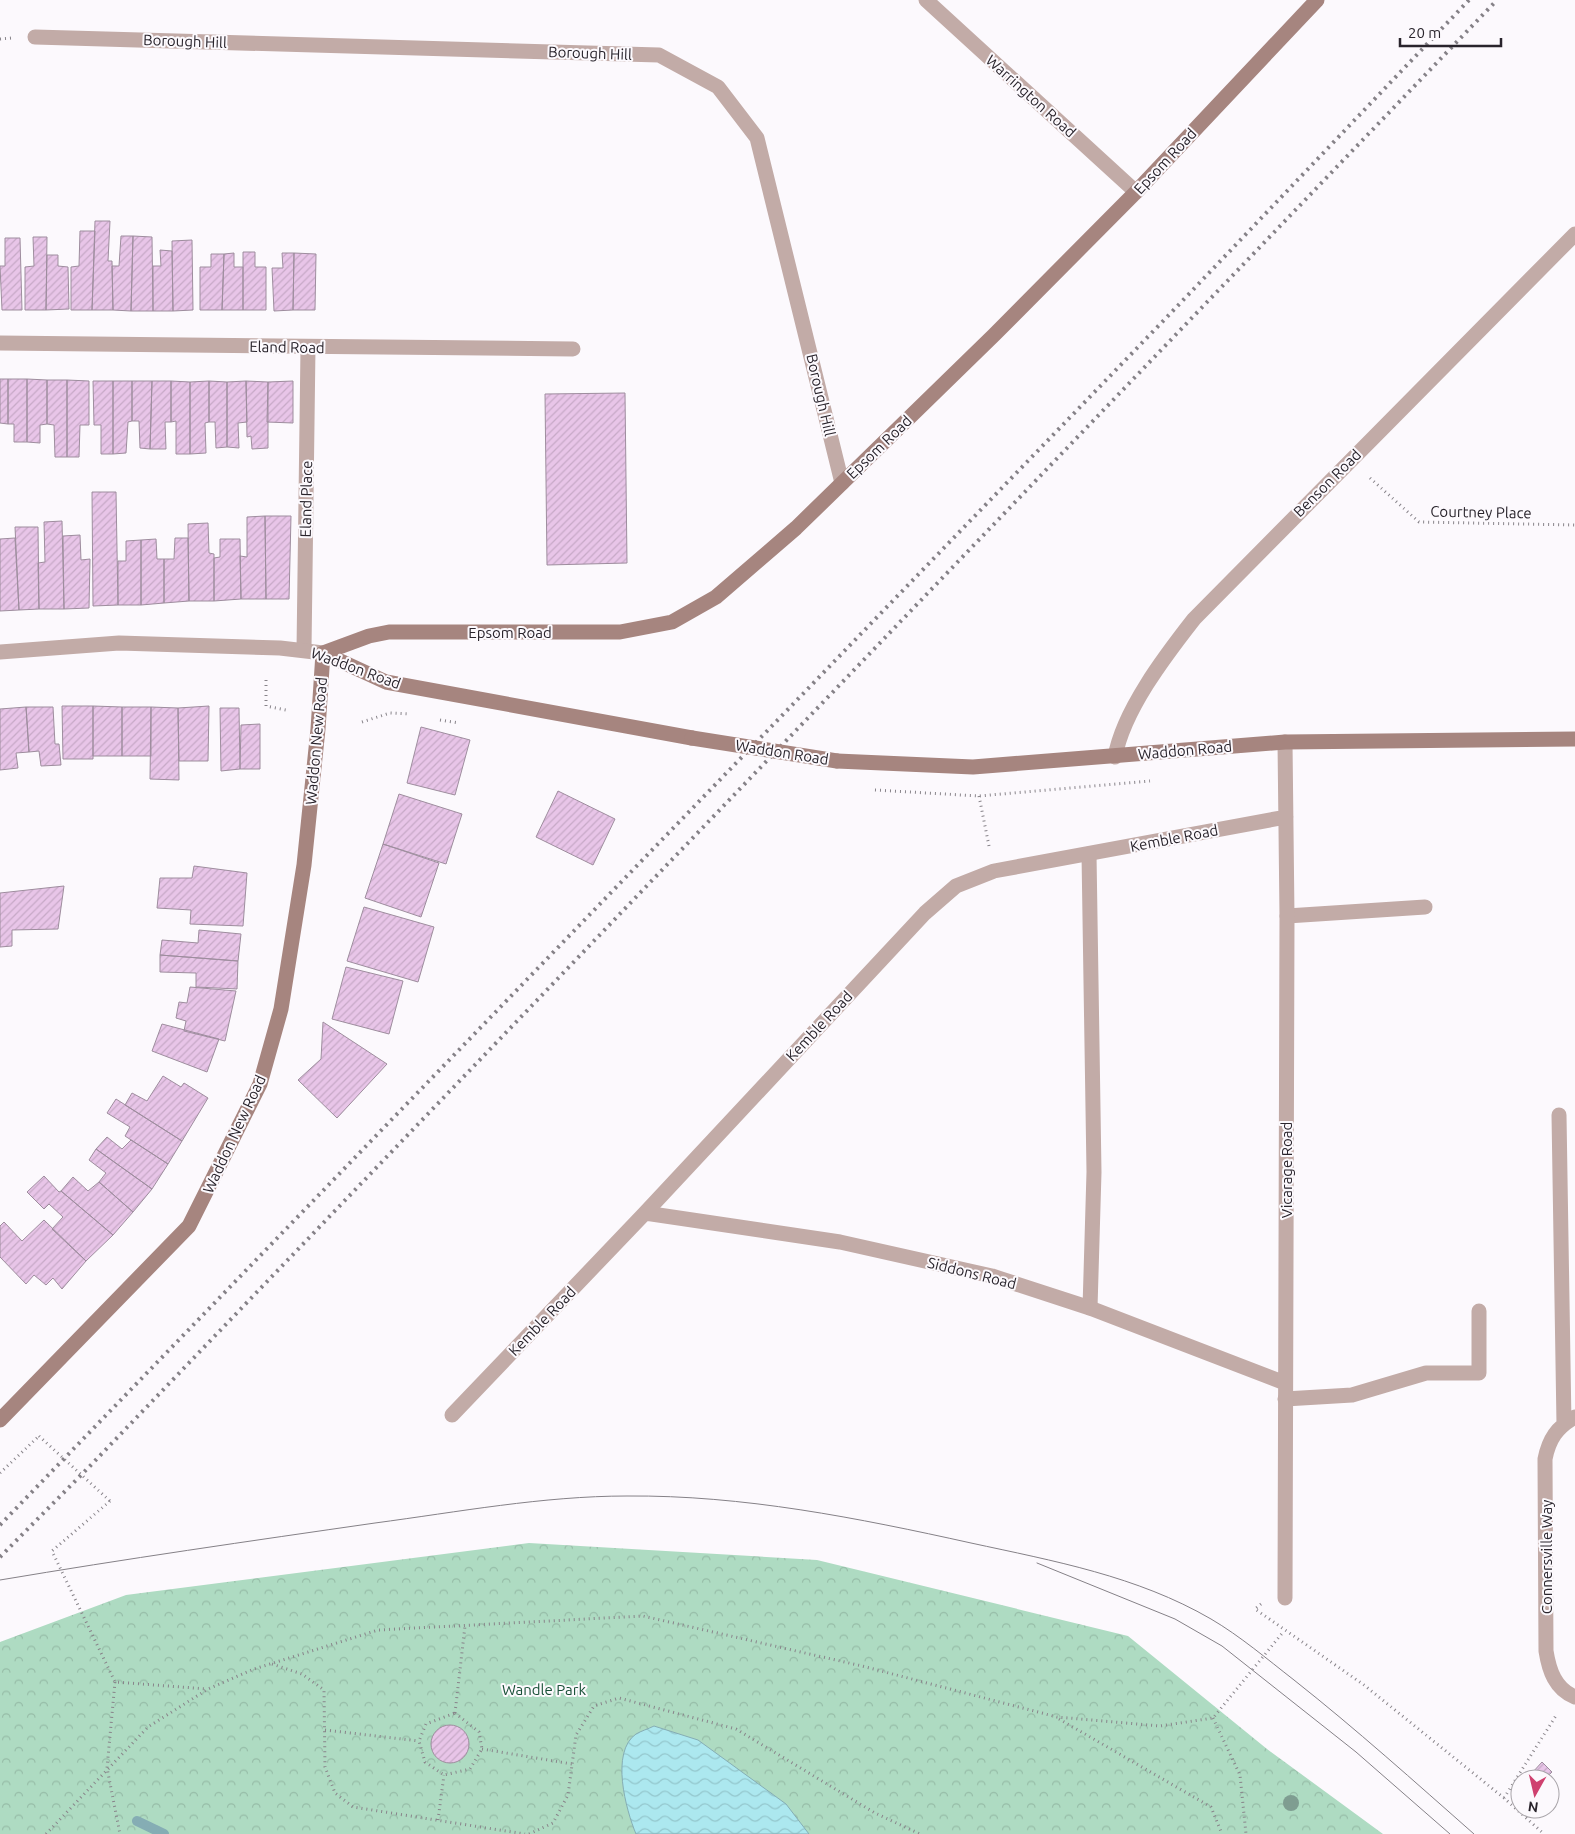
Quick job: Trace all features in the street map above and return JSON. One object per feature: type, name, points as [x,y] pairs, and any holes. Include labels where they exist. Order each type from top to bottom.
[{"type":"street","name":"Warrington Road","points":[[926,0],[1136,192]]},
{"type":"street","name":"Epsom Road","points":[[323,653],[369,636],[389,632],[620,632],[672,622],[716,598],[796,528],[1136,192],[1317,0]]},
{"type":"street","name":"Borough Hill","points":[[35,37],[659,55],[718,87],[757,138],[842,483]]},
{"type":"street","name":"Benson Road","points":[[1115,757],[1118,738],[1148,683],[1188,626],[1575,234]]},
{"type":"street","name":"Eland Road","points":[[0,343],[573,349]]},
{"type":"street","name":"Eland Place","points":[[304,650],[308,347]]},
{"type":"street","name":"Waddon Road","points":[[0,652],[120,643],[304,650],[323,653],[386,682],[692,738],[837,761],[973,767],[1285,742],[1575,739]]},
{"type":"street","name":"Waddon New Road","points":[[2,1412],[190,1226],[260,1084],[281,1009],[304,865],[318,728],[323,653]]},
{"type":"street","name":"Vicarage Road","points":[[1285,742],[1287,916],[1285,1598]]},
{"type":"street","name":"Kemble Road","points":[[452,1415],[645,1213],[925,913],[956,886],[994,871],[1286,817]]},
{"type":"street","points":[[1089,854],[1094,1172],[1090,1308]]},
{"type":"street","points":[[1287,916],[1425,907]]},
{"type":"street","points":[[1559,1116],[1569,1421]]},
{"type":"street","name":"Siddons Road","points":[[645,1213],[840,1242],[992,1276],[1090,1308],[1286,1383]]},
{"type":"street","points":[[1285,1399],[1352,1395],[1426,1372],[1479,1373],[1479,1311]]},
{"type":"street","name":"Connersville Way","points":[[1569,1421],[1554,1434],[1548,1445],[1545,1458],[1546,1651],[1549,1669],[1557,1684],[1572,1696]]},
{"type":"path","name":"Courtney Place","points":[[1350,460],[1419,522],[1575,525]]},
{"type":"path","points":[[266,680],[266,706],[286,710]]},
{"type":"path","points":[[870,790],[978,796],[1159,780]]},
{"type":"path","points":[[978,796],[990,852]]},
{"type":"path","points":[[0,1473],[39,1436],[110,1501],[52,1551],[115,1682],[106,1768],[120,1834]]},
{"type":"path","points":[[46,1834],[106,1768],[148,1727],[208,1689],[271,1664],[378,1630],[643,1616],[862,1666],[1057,1717],[1160,1726],[1212,1718],[1284,1631],[1364,1685],[1504,1798],[1544,1834]]},
{"type":"path","points":[[455,1714],[465,1626]]},
{"type":"path","points":[[271,1664],[302,1674],[324,1690],[325,1767],[335,1793],[353,1807],[525,1834]]},
{"type":"path","points":[[115,1682],[208,1689]]},
{"type":"path","points":[[1504,1798],[1572,1696]]},
{"type":"path","points":[[529,1834],[553,1823],[568,1795],[576,1735],[594,1706],[620,1698],[736,1729],[875,1813],[920,1834]]},
{"type":"path","points":[[455,1714],[479,1732],[482,1749],[470,1770],[444,1775],[425,1762],[419,1741],[426,1724],[455,1714]]},
{"type":"path","points":[[1057,1717],[1211,1807],[1222,1834]]},
{"type":"path","points":[[1212,1718],[1240,1775],[1246,1834]]},
{"type":"path","points":[[325,1730],[419,1741]]},
{"type":"path","points":[[482,1749],[572,1764]]},
{"type":"path","points":[[438,1820],[444,1775]]},
{"type":"path","points":[[906,1834],[912,1831]]},
{"type":"green space","name":"Wandle Park","points":[[529,1543],[817,1560],[1128,1636],[1267,1749],[1383,1834],[0,1834],[0,1642],[126,1595]]},
{"type":"water","points":[[654,1726],[698,1740],[786,1804],[809,1834],[636,1834],[628,1811],[622,1782],[624,1754],[628,1742],[636,1734]]},
{"type":"building","points":[[95,221],[110,221],[108,261],[112,261],[113,310],[92,310]]},
{"type":"building","points":[[80,231],[95,231],[92,310],[71,310],[71,267],[79,266]]},
{"type":"building","points":[[121,236],[133,236],[131,311],[113,310],[112,266],[119,266]]},
{"type":"building","points":[[133,236],[152,237],[153,311],[131,311]]},
{"type":"building","points":[[33,237],[47,237],[46,310],[25,310],[25,267],[34,266]]},
{"type":"building","points":[[5,238],[20,238],[22,310],[2,310],[0,266],[5,266]]},
{"type":"building","points":[[192,240],[193,310],[173,311],[172,241]]},
{"type":"building","points":[[160,250],[172,251],[173,311],[153,311],[153,266],[161,266]]},
{"type":"building","points":[[243,252],[255,252],[255,267],[266,267],[266,310],[243,310]]},
{"type":"building","points":[[234,253],[234,267],[243,267],[243,310],[222,310],[224,254]]},
{"type":"building","points":[[282,253],[294,253],[293,310],[274,311],[272,268],[283,268]]},
{"type":"building","points":[[294,253],[316,254],[315,310],[293,310]]},
{"type":"building","points":[[211,254],[224,254],[222,310],[200,310],[200,267],[211,267]]},
{"type":"building","points":[[47,255],[58,255],[58,266],[68,267],[69,309],[46,310]]},
{"type":"building","points":[[0,379],[8,379],[8,424],[0,423]]},
{"type":"building","points":[[8,379],[27,379],[27,442],[14,442],[14,424],[8,424]]},
{"type":"building","points":[[27,379],[47,380],[47,424],[40,425],[40,443],[27,442]]},
{"type":"building","points":[[47,380],[67,380],[67,457],[55,457],[54,425],[47,424]]},
{"type":"building","points":[[67,380],[89,381],[89,425],[80,425],[79,457],[67,457]]},
{"type":"building","points":[[93,381],[113,381],[113,454],[101,454],[101,425],[94,425]]},
{"type":"building","points":[[113,381],[132,381],[132,421],[128,422],[126,453],[113,454]]},
{"type":"building","points":[[132,381],[152,381],[150,449],[140,448],[139,421],[132,421]]},
{"type":"building","points":[[152,381],[171,381],[171,422],[165,422],[166,449],[150,449]]},
{"type":"building","points":[[171,381],[190,382],[190,454],[176,454],[176,421],[171,422]]},
{"type":"building","points":[[209,381],[227,382],[227,447],[216,448],[215,422],[209,422]]},
{"type":"building","points":[[209,381],[209,422],[205,423],[206,453],[190,454],[190,382]]},
{"type":"building","points":[[246,381],[247,422],[238,423],[239,448],[227,447],[227,382]]},
{"type":"building","points":[[246,381],[268,382],[268,448],[252,449],[251,436],[247,437]]},
{"type":"building","points":[[293,381],[293,423],[267,422],[268,382]]},
{"type":"building","points":[[625,393],[627,563],[547,565],[545,394]]},
{"type":"building","points":[[92,492],[116,492],[118,605],[93,606]]},
{"type":"building","points":[[265,516],[266,599],[241,599],[240,556],[247,557],[247,517]]},
{"type":"building","points":[[265,516],[291,516],[289,599],[266,599]]},
{"type":"building","points":[[62,521],[64,609],[39,609],[38,563],[45,562],[44,522]]},
{"type":"building","points":[[208,523],[209,553],[214,554],[214,601],[189,601],[188,524]]},
{"type":"building","points":[[15,527],[38,527],[39,609],[19,610]]},
{"type":"building","points":[[80,535],[81,560],[90,559],[89,608],[64,609],[63,536]]},
{"type":"building","points":[[15,538],[19,610],[0,611],[0,539]]},
{"type":"building","points":[[175,538],[188,538],[189,601],[164,603],[164,559],[174,559]]},
{"type":"building","points":[[156,539],[157,559],[164,559],[164,603],[141,605],[141,540]]},
{"type":"building","points":[[220,539],[240,539],[241,599],[214,601],[214,558],[220,557]]},
{"type":"building","points":[[141,540],[141,605],[118,605],[118,561],[126,561],[126,541]]},
{"type":"building","points":[[62,706],[93,706],[93,759],[63,759]]},
{"type":"building","points":[[93,706],[122,707],[122,756],[93,756]]},
{"type":"building","points":[[209,706],[208,761],[179,761],[178,708]]},
{"type":"building","points":[[26,707],[53,707],[55,744],[59,744],[61,765],[41,766],[39,751],[29,752]]},
{"type":"building","points":[[26,707],[29,752],[16,753],[18,768],[0,770],[0,709]]},
{"type":"building","points":[[122,707],[151,707],[151,756],[122,756]]},
{"type":"building","points":[[151,707],[178,708],[179,780],[150,779]]},
{"type":"building","points":[[220,708],[239,708],[240,769],[221,771]]},
{"type":"building","points":[[260,724],[260,769],[240,769],[241,725]]},
{"type":"building","points":[[421,727],[470,740],[455,795],[407,783]]},
{"type":"building","points":[[558,791],[615,819],[593,865],[536,837]]},
{"type":"building","points":[[399,794],[462,814],[446,864],[383,844]]},
{"type":"building","points":[[383,844],[439,863],[421,917],[365,898]]},
{"type":"building","points":[[194,866],[247,873],[243,926],[190,924],[191,910],[157,908],[160,878],[192,878]]},
{"type":"building","points":[[64,886],[58,929],[12,930],[12,946],[0,947],[0,893]]},
{"type":"building","points":[[364,907],[434,927],[418,982],[347,961]]},
{"type":"building","points":[[199,930],[241,934],[238,961],[160,955],[162,940],[198,943]]},
{"type":"building","points":[[160,955],[238,961],[237,989],[196,987],[196,973],[160,972]]},
{"type":"building","points":[[346,967],[403,981],[389,1034],[332,1019]]},
{"type":"building","points":[[190,987],[236,991],[225,1041],[184,1031],[186,1021],[176,1018],[179,1002],[187,1003]]},
{"type":"building","points":[[323,1022],[387,1064],[337,1118],[298,1080],[321,1059]]},
{"type":"building","points":[[162,1024],[219,1039],[207,1072],[152,1051]]},
{"type":"building","points":[[163,1076],[181,1087],[184,1083],[208,1098],[182,1141],[125,1105],[132,1093],[147,1101]]},
{"type":"building","points":[[116,1099],[182,1141],[168,1164],[125,1136],[130,1127],[107,1113]]},
{"type":"building","points":[[107,1137],[122,1149],[131,1140],[168,1164],[152,1189],[96,1149]]},
{"type":"building","points":[[96,1149],[152,1189],[133,1212],[99,1182],[106,1173],[89,1160]]},
{"type":"building","points":[[44,1176],[59,1192],[61,1191],[113,1235],[86,1261],[52,1229],[63,1217],[49,1204],[44,1209],[27,1192]]},
{"type":"building","points":[[73,1177],[88,1191],[99,1182],[133,1212],[113,1235],[61,1191]]},
{"type":"building","points":[[44,1220],[86,1261],[62,1289],[53,1278],[46,1285],[34,1275],[26,1284],[0,1257],[0,1226],[4,1222],[22,1241]]},
{"type":"building","points":[[450,1725],[457,1726],[463,1731],[468,1737],[468,1751],[463,1757],[457,1762],[450,1763],[443,1762],[437,1757],[432,1751],[431,1744],[432,1737],[437,1731],[443,1726]]},
{"type":"building","points":[[1542,1762],[1549,1769],[1536,1769]]},
{"type":"waterway","points":[[137,1821],[164,1834]]},
{"type":"tram line","points":[[0,1580],[141,1557],[501,1505],[564,1499],[627,1496],[714,1499],[843,1517],[1033,1556],[1124,1581],[1183,1604],[1232,1633],[1294,1680],[1363,1737],[1474,1834]]},
{"type":"tram line","points":[[1037,1563],[1175,1619],[1222,1646],[1356,1752],[1450,1834]]},
{"type":"railway","points":[[0,1525],[1167,317],[1469,0]]},
{"type":"railway","points":[[0,1557],[90,1466],[1497,0]]}]
